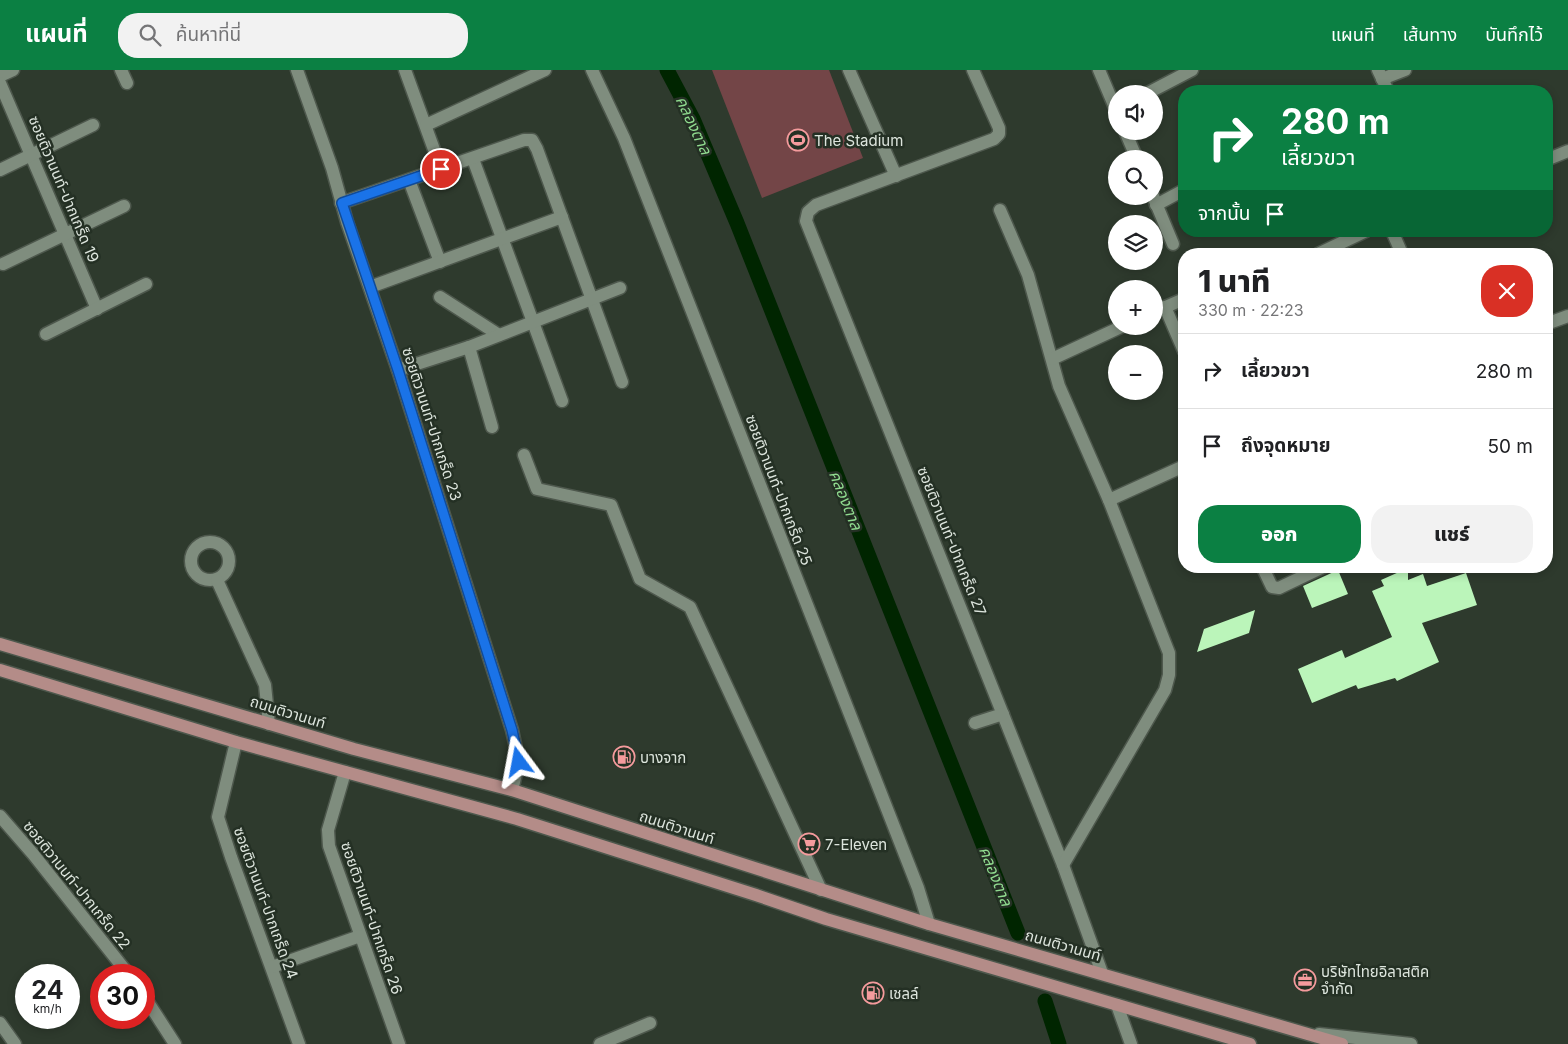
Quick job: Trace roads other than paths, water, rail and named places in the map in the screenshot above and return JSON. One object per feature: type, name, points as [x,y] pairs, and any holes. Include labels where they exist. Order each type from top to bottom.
[{"type":"main road","name":"ถนนติวานนท์","points":[[0,644],[434,772],[512,790],[929,924],[1102,972],[1342,1044]]},
{"type":"main road","points":[[0,670],[236,742],[517,819],[826,919],[1250,1044]]},
{"type":"street","points":[[0,76],[13,70]]},
{"type":"street","points":[[121,70],[126,83]]},
{"type":"street","name":"ซอยติวานนท์-ปากเกร็ด 23","points":[[297,70],[332,168],[398,370],[512,730],[519,762],[512,790]]},
{"type":"street","points":[[405,70],[436,154]]},
{"type":"street","points":[[426,125],[545,70]]},
{"type":"street","name":"ซอยติวานนท์-ปากเกร็ด 25","points":[[592,70],[624,138],[918,888],[929,924]]},
{"type":"street","points":[[849,70],[896,176],[994,139],[999,134],[999,128],[973,70]]},
{"type":"street","points":[[1099,70],[1108,91]]},
{"type":"street","points":[[1163,85],[1192,70]]},
{"type":"street","points":[[1380,74],[1405,70]]},
{"type":"street","name":"ซอยติวานนท์-ปากเกร็ด 19","points":[[0,83],[97,309]]},
{"type":"street","points":[[0,170],[93,125]]},
{"type":"street","points":[[342,203],[524,140],[532,140],[562,216],[622,382]]},
{"type":"street","points":[[1553,157],[1568,152]]},
{"type":"street","points":[[473,159],[562,401]]},
{"type":"street","name":"ซอยติวานนท์-ปากเกร็ด 27","points":[[896,176],[816,204],[808,212],[806,221],[1063,865],[1102,972]]},
{"type":"street","points":[[409,180],[440,262]]},
{"type":"street","points":[[1163,197],[1178,192]]},
{"type":"street","points":[[1156,205],[1173,244]]},
{"type":"street","points":[[3,264],[124,206]]},
{"type":"street","points":[[1000,210],[1028,276],[1059,386],[1109,500],[1169,653],[1169,674],[1165,690],[1063,865]]},
{"type":"street","points":[[370,288],[562,216]]},
{"type":"street","points":[[1331,248],[1353,237]]},
{"type":"street","points":[[46,334],[146,284]]},
{"type":"street","points":[[398,370],[469,347],[620,288]]},
{"type":"street","points":[[440,297],[499,335]]},
{"type":"street","points":[[1163,308],[1178,302]]},
{"type":"street","points":[[1553,321],[1568,316]]},
{"type":"street","points":[[1163,317],[1178,341]]},
{"type":"street","points":[[1052,359],[1108,333]]},
{"type":"street","points":[[469,347],[492,427]]},
{"type":"street","points":[[524,455],[537,489],[611,506],[640,579],[690,607],[821,890]]},
{"type":"street","points":[[1109,500],[1178,469]]},
{"type":"street","points":[[1265,573],[1272,587],[1279,588],[1310,573]]},
{"type":"street","points":[[217,580],[264,685],[269,724]]},
{"type":"street","points":[[975,723],[1003,714]]},
{"type":"street","name":"ซอยติวานนท์-ปากเกร็ด 24","points":[[236,742],[218,817],[299,1044]]},
{"type":"street","name":"ซอยติวานนท์-ปากเกร็ด 26","points":[[345,772],[328,830],[329,846],[399,1044]]},
{"type":"street","name":"ซอยติวานนท์-ปากเกร็ด 22","points":[[0,816],[120,964]]},
{"type":"street","points":[[272,967],[360,936]]},
{"type":"street","points":[[1117,1005],[1132,1044]]},
{"type":"street","points":[[155,1013],[175,1044]]},
{"type":"street","points":[[0,1023],[15,1044]]},
{"type":"street","points":[[600,1044],[618,1041],[650,1023]]},
{"type":"street","points":[[1309,1033],[1411,1044]]},
{"type":"waterway","name":"คลองตาล","points":[[667,70],[693,119],[737,223],[1018,933]]},
{"type":"waterway","name":"คลองตาล","points":[[1045,1001],[1059,1044]]},
{"type":"place","name":"The Stadium","points":[[798,140]]},
{"type":"place","name":"บางจาก","points":[[624,757]]},
{"type":"place","name":"7-Eleven","points":[[809,844]]},
{"type":"place","name":"บริษัทไทยอิลาสติค จำกัด","points":[[1305,980]]},
{"type":"place","name":"เชลล์","points":[[873,993]]}]
